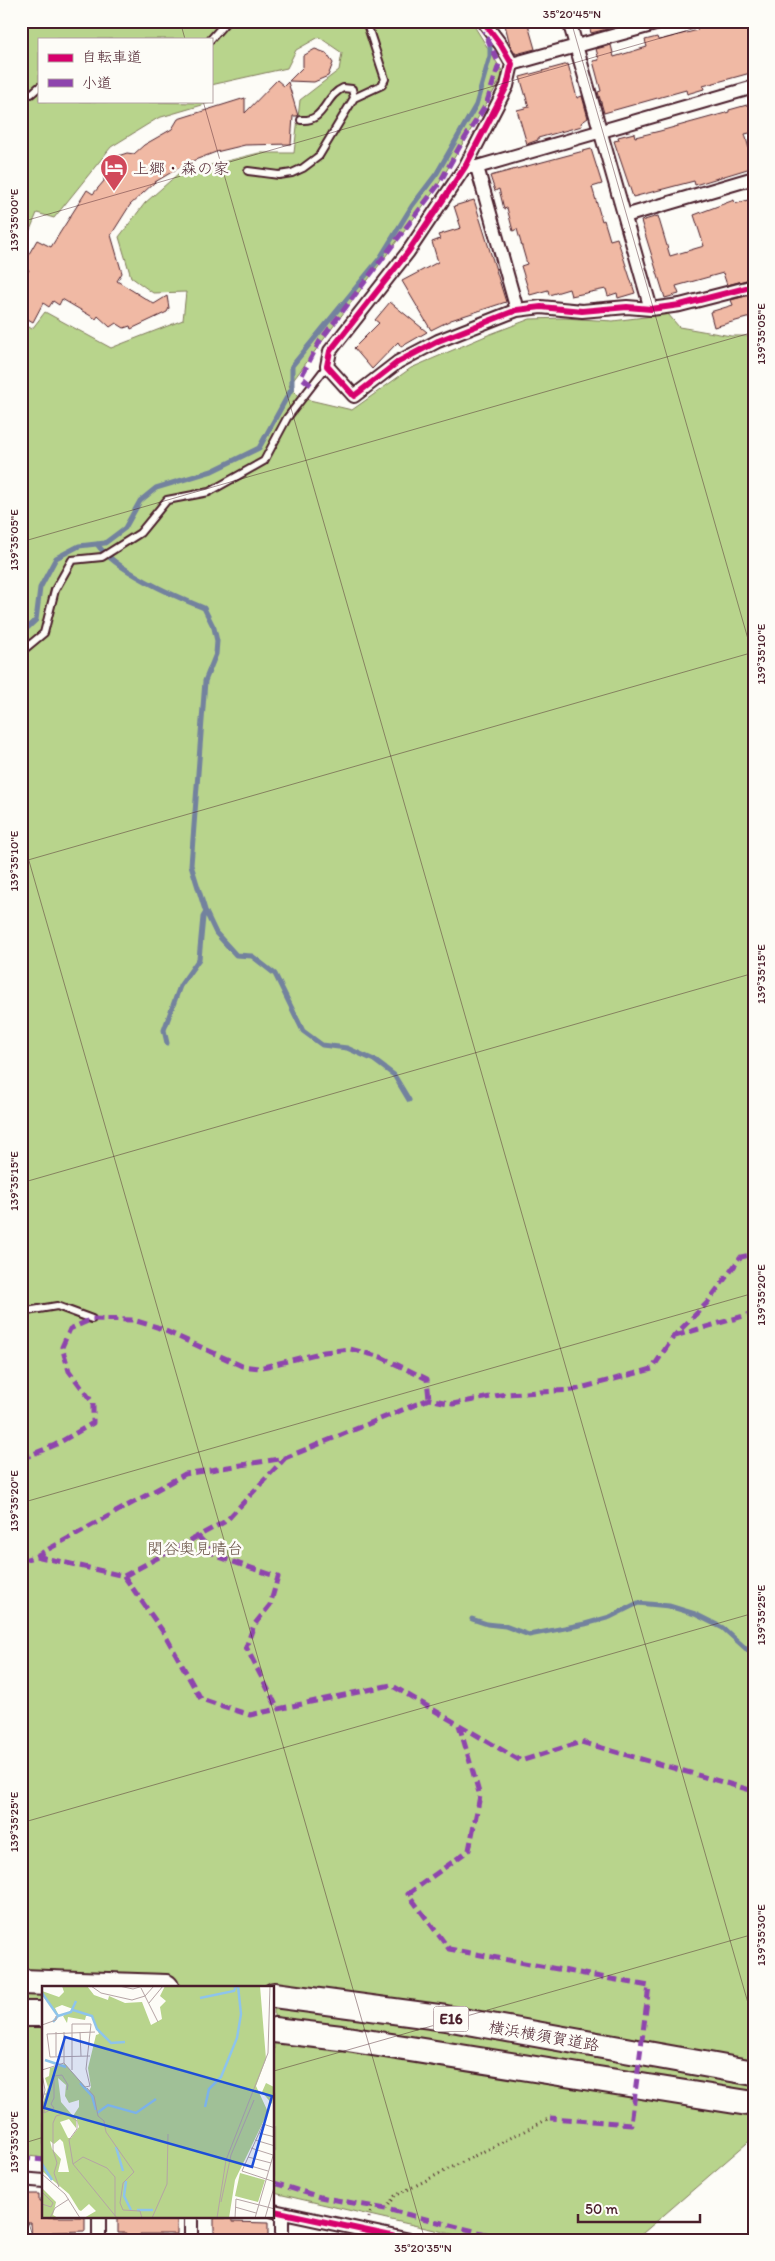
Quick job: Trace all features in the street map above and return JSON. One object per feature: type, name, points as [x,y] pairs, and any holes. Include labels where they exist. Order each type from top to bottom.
[{"type":"highway","points":[[21,1982],[137,1986]]},
{"type":"highway","name":"横浜横須賀道路","points":[[275,1995],[446,2018],[754,2073]]},
{"type":"highway","points":[[21,2014],[42,2014]]},
{"type":"highway","name":"横浜横須賀道路","points":[[275,2030],[341,2038],[754,2104]]},
{"type":"street","points":[[569,21],[651,309]]},
{"type":"street","points":[[512,64],[576,48],[666,21]]},
{"type":"street","points":[[485,24],[501,45],[512,64],[507,86],[471,167],[408,252],[330,351],[326,366],[354,396],[398,362],[438,341],[517,310],[541,307],[582,311],[627,307],[651,309],[754,286]]},
{"type":"street","points":[[471,167],[601,132],[754,86]]},
{"type":"street","points":[[471,167],[517,310]]},
{"type":"street","points":[[625,216],[754,178]]},
{"type":"street","points":[[21,2179],[42,2181]]},
{"type":"street","points":[[282,2240],[278,2212],[373,2236],[410,2240]]},
{"type":"street","points":[[99,2218],[99,2240]]},
{"type":"street","points":[[191,2218],[191,2240]]},
{"type":"lane","points":[[212,38],[227,21]]},
{"type":"lane","points":[[248,171],[278,175],[292,173],[303,168],[319,156],[354,98],[382,85],[385,79],[366,21]]},
{"type":"lane","points":[[21,88],[31,94],[38,88]]},
{"type":"lane","points":[[301,120],[315,118],[321,113],[328,98],[343,88],[352,89],[354,98]]},
{"type":"lane","points":[[21,652],[44,633],[55,590],[72,560],[102,557],[140,533],[167,500],[209,492],[264,461],[287,418],[326,366]]},
{"type":"lane","points":[[21,1312],[57,1306],[92,1319]]},
{"type":"path","points":[[386,2209],[395,2196],[550,2118]]},
{"type":"green space","name":"関谷奥見晴台","points":[[21,21],[471,21],[504,74],[435,190],[289,386],[301,398],[352,410],[411,368],[530,319],[564,318],[613,321],[668,314],[679,327],[731,336],[754,336],[754,2137],[635,2240],[478,2240],[275,2193],[275,1986],[42,1986],[42,2158],[21,2155],[21,322],[32,329],[45,312],[111,348],[183,320],[186,292],[153,293],[131,277],[119,237],[145,203],[179,173],[259,153],[294,153],[300,100],[339,70],[342,53],[319,37],[296,50],[287,68],[212,85],[212,38],[38,38],[38,102],[209,103],[158,118],[111,147],[54,218],[37,213],[21,252]]},
{"type":"building","points":[[504,21],[527,21],[535,49],[516,54],[510,45]]},
{"type":"building","points":[[588,21],[605,21],[607,29],[591,33]]},
{"type":"building","points":[[695,21],[754,21],[754,72],[703,86],[704,89],[687,94],[686,90],[604,113],[598,92],[601,91],[593,61],[599,60],[596,49],[611,45],[614,57],[647,47],[645,40],[657,37],[658,40],[698,30]]},
{"type":"building","points":[[315,49],[326,53],[333,63],[328,76],[314,82],[289,81],[303,67],[303,56]]},
{"type":"building","points":[[568,64],[577,98],[582,96],[588,118],[581,123],[582,126],[538,138],[538,140],[527,144],[517,110],[529,107],[520,77]]},
{"type":"building","points":[[277,80],[284,86],[288,82],[298,116],[293,116],[291,144],[245,145],[216,152],[187,163],[155,182],[130,205],[111,235],[122,273],[117,281],[154,304],[167,296],[169,308],[167,312],[131,329],[130,326],[124,328],[116,323],[110,327],[98,316],[96,319],[62,299],[59,305],[53,301],[49,307],[43,303],[33,322],[21,315],[21,283],[29,270],[22,266],[37,240],[51,247],[87,190],[93,194],[104,181],[104,168],[109,159],[127,153],[134,154],[144,145],[172,129],[178,119],[245,98],[245,113]]},
{"type":"building","points":[[754,103],[754,132],[745,134],[754,167],[695,185],[694,181],[633,197],[614,141],[619,140],[618,137],[634,133],[635,137],[660,131]]},
{"type":"building","points":[[591,149],[602,184],[592,187],[602,221],[604,220],[610,240],[617,238],[635,293],[618,298],[617,293],[608,296],[606,289],[571,296],[569,289],[549,295],[548,290],[530,295],[521,266],[527,264],[517,229],[513,231],[507,208],[504,209],[499,189],[495,191],[490,176]]},
{"type":"building","points":[[754,198],[754,278],[727,285],[723,273],[676,286],[679,294],[665,298],[641,221],[658,216],[670,256],[704,246],[694,215],[734,200],[735,204]]},
{"type":"building","points":[[474,200],[506,302],[451,320],[431,330],[402,281],[438,262],[432,242],[440,239],[438,235],[461,228],[454,206]]},
{"type":"building","points":[[754,294],[754,316],[714,327],[710,312],[733,305],[731,300]]},
{"type":"building","points":[[390,302],[427,332],[401,347],[398,342],[372,369],[354,348],[379,323],[375,320]]},
{"type":"building","points":[[26,2194],[39,2194],[39,2201],[42,2201],[42,2218],[85,2218],[85,2231],[52,2232],[52,2240],[32,2240],[31,2223],[26,2223]]},
{"type":"building","points":[[118,2218],[177,2218],[177,2234],[140,2234],[140,2240],[126,2240],[126,2233],[118,2233]]},
{"type":"building","points":[[214,2218],[232,2218],[232,2222],[268,2223],[268,2240],[214,2240]]},
{"type":"waterway","points":[[21,634],[36,620],[40,588],[56,558],[79,546],[105,543],[125,528],[140,501],[156,488],[212,471],[259,448],[292,388],[292,366],[380,258],[412,206],[437,173],[476,105],[490,56],[490,35]]},
{"type":"waterway","points":[[97,544],[106,554],[131,573],[177,597],[204,608],[214,628],[217,641],[216,654],[205,681],[191,865],[205,910],[216,933],[236,955],[252,956],[275,974],[303,1031],[322,1045],[347,1048],[374,1060],[394,1075],[409,1100]]},
{"type":"waterway","points":[[167,1043],[164,1030],[180,986],[199,959],[203,917],[206,912]]},
{"type":"waterway","points":[[472,1619],[487,1624],[505,1626],[529,1635],[610,1617],[638,1603],[669,1606],[695,1614],[723,1628],[754,1656]]},
{"type":"marked path","points":[[311,385],[301,377],[320,341],[439,184],[486,105],[499,64],[484,31]]},
{"type":"marked path","points":[[21,1561],[36,1556],[185,1474],[285,1458],[429,1399],[453,1404],[506,1394],[573,1390],[652,1369],[674,1336],[707,1303],[741,1257],[754,1254]]},
{"type":"marked path","points":[[675,1336],[754,1313]]},
{"type":"marked path","points":[[21,1459],[55,1445],[93,1423],[93,1403],[69,1371],[62,1347],[70,1329],[92,1319],[133,1320],[157,1327],[242,1366],[259,1368],[324,1352],[350,1349],[381,1357],[427,1379],[429,1399]]},
{"type":"marked path","points":[[36,1556],[124,1576],[226,1521],[285,1458]]},
{"type":"marked path","points":[[198,1536],[216,1556],[278,1577],[270,1605],[254,1625],[246,1647],[278,1709]]},
{"type":"marked path","points":[[124,1576],[164,1633],[201,1699],[250,1715],[391,1685],[521,1761],[581,1742],[754,1791]]},
{"type":"marked path","points":[[459,1725],[480,1796],[469,1850],[408,1894],[449,1949],[649,1986],[631,2124],[550,2118]]},
{"type":"marked path","points":[[21,2158],[42,2160]]},
{"type":"marked path","points":[[275,2183],[320,2197],[386,2209],[510,2240]]},
{"type":"cycle path","points":[[483,21],[501,45],[512,64],[507,86],[465,167],[408,252],[330,351],[327,366],[354,396],[398,362],[438,341],[517,310],[541,307],[582,311],[627,307],[651,309],[680,305],[754,286]]},
{"type":"cycle path","points":[[275,2211],[410,2240]]},
{"type":"place","name":"上郷・森の家","points":[[114,192]]}]
